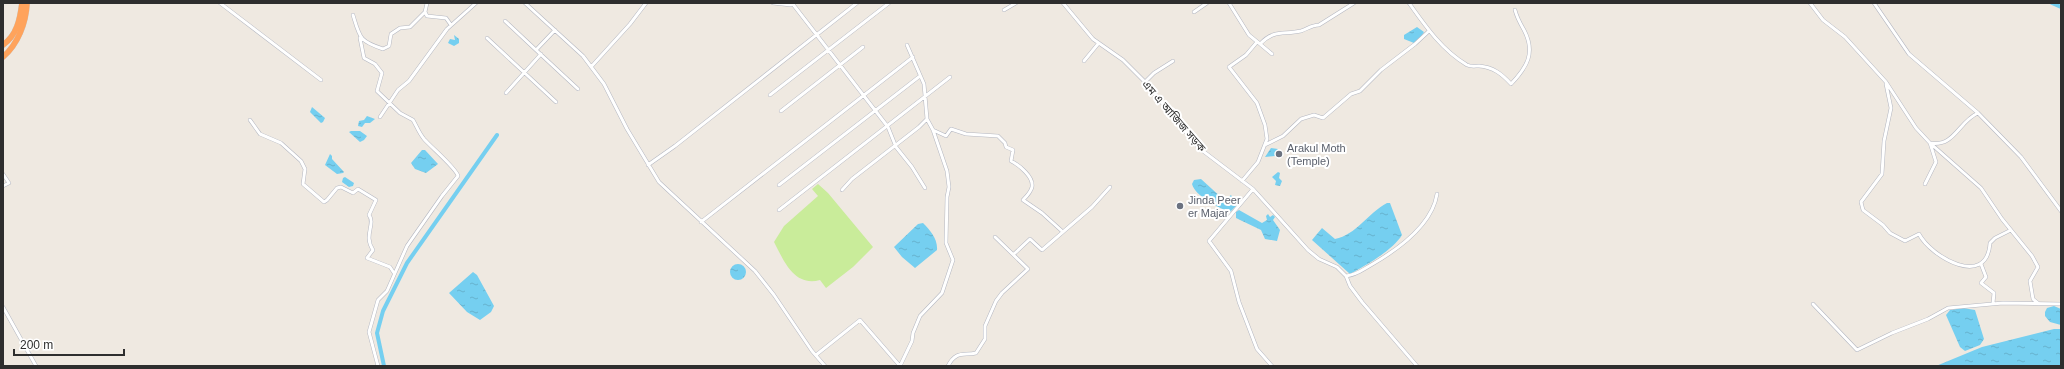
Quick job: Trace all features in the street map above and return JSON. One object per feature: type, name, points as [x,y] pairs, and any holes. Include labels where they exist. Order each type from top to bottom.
[{"type":"highway","points":[[3,45],[11,38],[18,26],[22,3]]},
{"type":"highway","points":[[3,57],[17,39],[23,24],[28,3]]},
{"type":"street","points":[[220,3],[321,80]]},
{"type":"street","points":[[360,38],[371,45],[384,49],[389,46],[391,34],[400,28],[410,27],[425,12],[427,3]]},
{"type":"street","points":[[380,117],[398,90],[409,81],[450,25],[476,3]]},
{"type":"street","points":[[525,3],[583,56],[604,84],[627,129],[659,182],[755,271],[790,316],[825,366]]},
{"type":"street","points":[[592,67],[630,24],[646,3]]},
{"type":"street","points":[[773,3],[793,3],[816,35],[888,127],[896,147],[912,167],[925,188]]},
{"type":"street","points":[[648,165],[675,146],[857,3]]},
{"type":"street","points":[[770,95],[889,3]]},
{"type":"street","points":[[1004,10],[1016,3]]},
{"type":"street","name":"এম এ আজিজ সড়ক","points":[[1062,3],[1098,44],[1122,60],[1145,82],[1198,148],[1253,189],[1308,250],[1319,259],[1338,267],[1346,276],[1350,286],[1362,302],[1417,366]]},
{"type":"street","points":[[1194,12],[1207,3]]},
{"type":"street","points":[[1229,3],[1249,35],[1272,54]]},
{"type":"street","points":[[1242,181],[1258,162],[1267,139],[1265,125],[1257,104],[1229,67],[1266,38],[1287,31],[1298,31],[1318,25],[1354,3]]},
{"type":"street","points":[[1409,3],[1424,21],[1429,32],[1452,56],[1469,66],[1491,68],[1502,74],[1511,84],[1528,63],[1530,51],[1528,41],[1515,10]]},
{"type":"street","points":[[1810,3],[1823,20],[1845,37],[1886,82],[1916,128],[1930,143],[1980,188],[2032,256],[2038,267],[2030,281],[2033,299],[2040,304]]},
{"type":"street","points":[[1874,3],[1909,54],[1978,113],[2021,157],[2061,211]]},
{"type":"street","points":[[425,12],[426,16],[446,18],[450,25]]},
{"type":"street","points":[[353,14],[364,58],[375,64],[382,73],[377,91],[400,113],[413,120],[416,129],[442,159],[455,168],[458,176],[407,246],[387,291],[378,300],[369,332],[378,366]]},
{"type":"street","points":[[505,21],[578,89]]},
{"type":"street","points":[[536,50],[555,30]]},
{"type":"street","points":[[1265,145],[1284,136],[1302,119],[1314,115],[1323,118],[1351,94],[1360,91],[1381,70],[1429,32]]},
{"type":"street","points":[[487,38],[556,102]]},
{"type":"street","points":[[1084,62],[1098,44]]},
{"type":"street","points":[[816,355],[860,320],[900,366],[912,342],[913,333],[920,316],[942,293],[953,260],[946,243],[948,181],[933,130],[927,119],[924,84],[907,45]]},
{"type":"street","points":[[781,111],[863,47]]},
{"type":"street","points":[[506,93],[541,54]]},
{"type":"street","points":[[701,222],[913,57]]},
{"type":"street","points":[[1145,82],[1154,73],[1173,62]]},
{"type":"street","points":[[779,185],[920,76]]},
{"type":"street","points":[[779,210],[888,127],[950,77]]},
{"type":"street","points":[[1886,82],[1891,108],[1884,141],[1882,174],[1862,202],[1863,210],[1868,216],[1883,225],[1890,233],[1905,241],[1919,234],[1926,244],[1956,266],[1969,267],[1981,264],[1989,251],[1990,243],[1995,238],[2011,230]]},
{"type":"street","points":[[1930,143],[1939,145],[1948,141],[1969,117],[1978,113]]},
{"type":"street","points":[[842,190],[852,180],[896,147],[927,119]]},
{"type":"street","points":[[250,120],[260,134],[281,144],[301,161],[305,169],[303,184],[324,202],[337,188],[341,187],[353,193],[358,189],[376,200],[369,215],[372,223],[368,238],[373,250],[367,258],[390,267],[394,273]]},
{"type":"street","points":[[933,130],[946,136],[952,129],[966,134],[998,136],[1006,147],[1013,150],[1011,161],[1021,167],[1032,184],[1032,189],[1023,200],[1042,213],[1063,232]]},
{"type":"street","points":[[1926,184],[1936,162],[1930,143]]},
{"type":"street","points":[[3,174],[10,183],[3,186]]},
{"type":"street","points":[[1014,254],[1030,239],[1042,250],[1092,207],[1110,187]]},
{"type":"street","points":[[1253,189],[1209,241],[1232,270],[1239,302],[1258,349],[1272,366]]},
{"type":"street","points":[[1346,276],[1355,276],[1380,260],[1416,231],[1426,220],[1436,202],[1437,194]]},
{"type":"street","points":[[948,366],[951,361],[963,353],[976,354],[985,339],[985,326],[996,301],[1002,293],[1028,269],[995,237]]},
{"type":"street","points":[[1981,264],[1986,277],[1981,283],[1994,292],[1993,304]]},
{"type":"street","points":[[1813,304],[1857,350],[1892,333],[1928,319],[1948,308],[1993,304],[2061,304]]},
{"type":"street","points":[[3,307],[36,366]]},
{"type":"street","points":[[818,366],[822,363]]},
{"type":"green space","points":[[818,184],[828,193],[873,247],[853,267],[826,288],[820,280],[803,280],[791,271],[774,242],[784,226],[818,196],[812,189]]},
{"type":"water","points":[[1417,27],[1424,32],[1418,41],[1414,43],[1404,39],[1404,35]]},
{"type":"water","points":[[454,35],[459,39],[459,43],[454,46],[448,43],[450,39],[455,40]]},
{"type":"water","points":[[312,107],[325,118],[323,122],[321,123],[310,112]]},
{"type":"water","points":[[367,116],[375,119],[370,123],[365,123],[362,127],[358,126],[359,121],[364,120]]},
{"type":"water","points":[[360,131],[367,136],[360,142],[349,132]]},
{"type":"water","points":[[1271,148],[1278,149],[1278,152],[1275,156],[1265,157]]},
{"type":"water","points":[[422,150],[425,150],[438,164],[426,173],[415,169],[411,163]]},
{"type":"water","points":[[330,154],[332,159],[344,172],[343,173],[337,174],[325,165]]},
{"type":"water","points":[[1278,172],[1280,173],[1279,178],[1282,181],[1280,186],[1275,185],[1276,181],[1272,177]]},
{"type":"water","points":[[345,177],[354,183],[353,186],[349,187],[342,182],[343,178]]},
{"type":"water","points":[[1201,179],[1223,199],[1225,200],[1231,195],[1237,205],[1230,212],[1214,205],[1202,197],[1192,184],[1194,180]]},
{"type":"water","points":[[1390,203],[1402,235],[1386,252],[1350,274],[1312,240],[1322,228],[1335,239],[1342,237],[1356,228],[1380,207]]},
{"type":"water","points":[[1239,210],[1262,223],[1267,220],[1266,216],[1268,214],[1270,217],[1273,215],[1275,217],[1273,220],[1280,230],[1277,241],[1265,239],[1261,230],[1236,218],[1236,212]]},
{"type":"water","points":[[923,223],[935,238],[937,250],[915,268],[902,257],[894,247],[918,224]]},
{"type":"water","points":[[738,264],[745,269],[746,272],[741,279],[738,280],[731,275],[730,272],[735,265]]},
{"type":"water","points":[[473,272],[477,275],[494,306],[491,312],[480,320],[467,312],[449,293]]},
{"type":"water","points":[[2054,306],[2061,309],[2061,325],[2050,322],[2045,316],[2047,308]]},
{"type":"water","points":[[1963,308],[1975,310],[1984,339],[1980,345],[1965,351],[1960,347],[1946,315],[1950,310]]},
{"type":"water","points":[[2054,329],[2061,329],[2061,366],[1936,366],[1982,347]]},
{"type":"waterway","points":[[2052,3],[2061,7]]},
{"type":"waterway","points":[[384,366],[377,333],[383,311],[407,263],[497,135]]},
{"type":"place","name":"Arakul Moth (Temple)","points":[[1279,154]]},
{"type":"place","name":"Jinda Peer er Majar","points":[[1180,206]]}]
